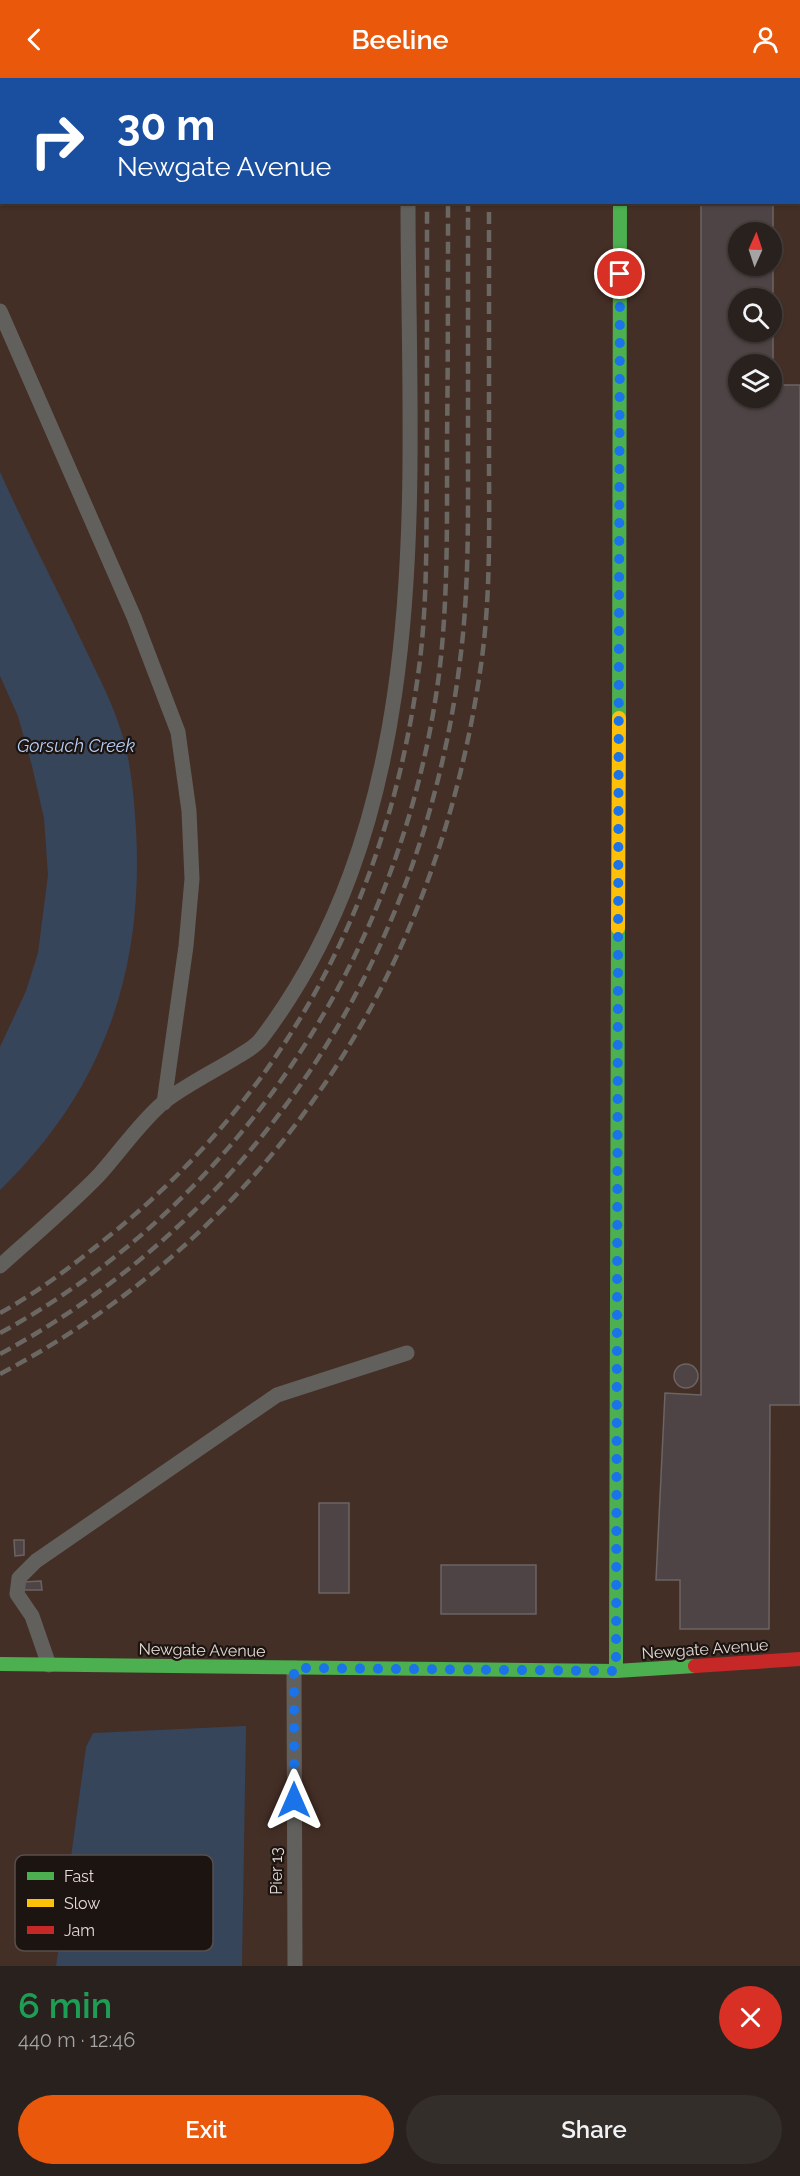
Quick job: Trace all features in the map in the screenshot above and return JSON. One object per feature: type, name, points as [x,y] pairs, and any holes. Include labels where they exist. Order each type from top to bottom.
[{"type":"street","points":[[616,1671],[620,204]]},
{"type":"street","name":"Newgate Avenue","points":[[0,1664],[616,1671],[800,1659]]},
{"type":"lane","points":[[0,1266],[96,1178],[164,1103],[259,1043],[304,974],[339,900],[369,818],[388,744],[408,574],[408,204]]},
{"type":"lane","points":[[0,311],[134,617],[178,732],[189,811],[192,879],[186,945],[164,1103]]},
{"type":"lane","points":[[49,1665],[32,1616],[17,1594],[19,1578],[36,1562],[277,1395],[406,1353]]},
{"type":"lane","name":"Pier 13","points":[[294,1668],[294,1966]]},
{"type":"shaded area","points":[[0,204],[800,204],[800,1966],[242,1966],[245,1727],[93,1733],[86,1747],[71,1855],[15,1855],[15,1951],[58,1951],[56,1966],[0,1966]]},
{"type":"water","name":"Gorsuch Creek","points":[[0,472],[104,687],[117,720],[132,780],[137,881],[133,932],[124,980],[110,1026],[90,1070],[66,1112],[36,1152],[0,1190],[0,1047],[26,991],[38,953],[48,875],[44,818],[32,766],[18,716],[0,676]]},
{"type":"water","points":[[246,1726],[242,1966],[56,1966],[58,1951],[213,1951],[213,1855],[71,1855],[86,1747],[93,1733]]},
{"type":"building","points":[[701,204],[773,204],[773,222],[728,222],[728,276],[773,276],[773,288],[728,288],[728,342],[773,342],[773,354],[728,354],[728,408],[782,408],[782,385],[800,385],[800,1405],[770,1405],[769,1629],[680,1629],[680,1580],[656,1580],[665,1393],[701,1395]]},
{"type":"building","points":[[686,1364],[695,1367],[698,1376],[695,1385],[686,1388],[677,1385],[674,1376],[677,1367]]},
{"type":"building","points":[[319,1503],[349,1503],[349,1593],[319,1593]]},
{"type":"building","points":[[14,1540],[24,1540],[24,1555],[15,1556]]},
{"type":"building","points":[[441,1565],[536,1565],[536,1614],[441,1614]]},
{"type":"building","points":[[41,1581],[42,1590],[24,1590],[23,1582]]},
{"type":"railway","points":[[0,1313],[46,1284],[119,1228],[181,1171],[236,1109],[284,1044],[325,974],[359,901],[386,824],[406,743],[423,635],[426,533],[427,204]]},
{"type":"railway","points":[[0,1333],[89,1277],[169,1210],[241,1133],[302,1049],[354,958],[394,861],[424,761],[441,657],[447,524],[448,204]]},
{"type":"railway","points":[[0,1354],[93,1296],[177,1227],[251,1150],[314,1064],[367,971],[410,873],[441,769],[463,635],[468,529],[468,204]]},
{"type":"railway","points":[[0,1374],[98,1314],[186,1245],[262,1166],[328,1079],[383,985],[427,884],[459,777],[484,639],[489,534],[489,204]]},
{"type":"traffic: fast","points":[[619,718],[620,204]]},
{"type":"traffic: fast","points":[[616,1671],[618,928]]},
{"type":"traffic: fast","points":[[0,1664],[616,1671],[695,1666]]},
{"type":"traffic: slow","points":[[618,928],[619,718]]},
{"type":"traffic: jam","points":[[695,1666],[800,1659]]},
{"type":"route","points":[[294,1800],[294,1668],[616,1671],[620,274]]}]
